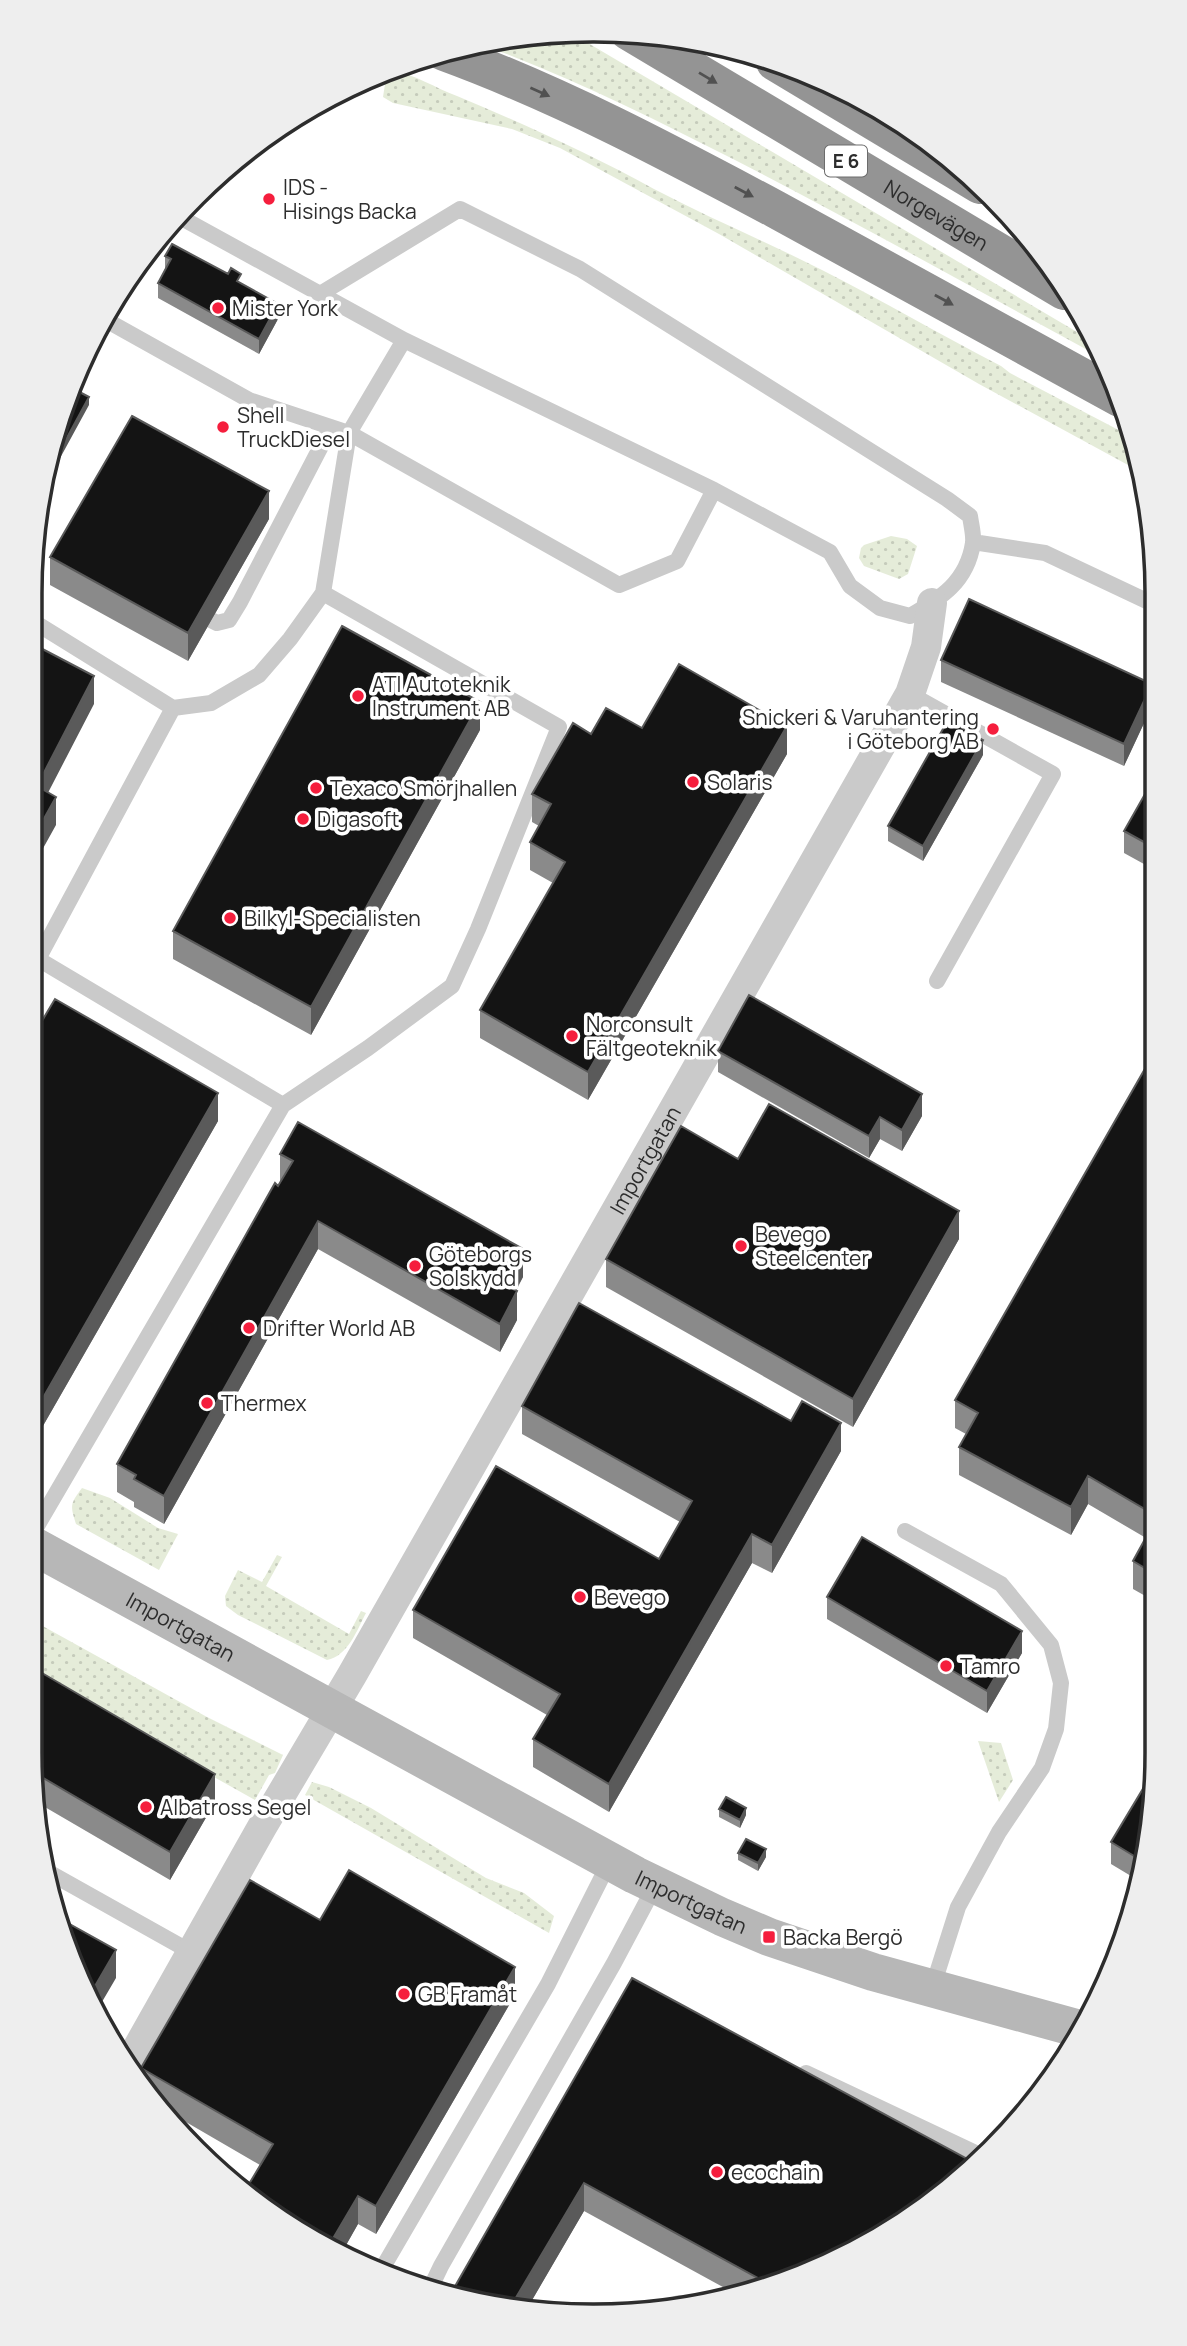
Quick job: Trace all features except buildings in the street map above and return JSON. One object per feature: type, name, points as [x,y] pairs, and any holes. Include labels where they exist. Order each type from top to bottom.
[{"type":"highway","name":"Norgevägen","points":[[652,46],[1048,281]]},
{"type":"highway","points":[[462,59],[646,140],[1106,390]]},
{"type":"highway","name":"E 6","points":[[835,98],[916,147]]},
{"type":"street","name":"Importgatan","points":[[332,1709],[911,695],[926,647],[932,603]]},
{"type":"street","name":"Importgatan","points":[[42,1551],[610,1861],[722,1917],[769,1937],[932,1989],[1072,2027]]},
{"type":"street","points":[[133,2056],[332,1709]]},
{"type":"lane","points":[[187,221],[320,294],[404,340],[715,490],[830,552],[850,586],[880,608],[910,616],[947,593],[962,574],[973,542],[970,516],[947,499],[580,269],[460,209],[320,294]]},
{"type":"lane","points":[[113,324],[249,400],[349,433],[618,585],[677,561],[715,490]]},
{"type":"lane","points":[[42,627],[173,708],[211,703],[259,675],[290,639],[323,593],[349,433],[404,340]]},
{"type":"lane","points":[[211,620],[217,623],[229,620],[331,427]]},
{"type":"lane","points":[[973,542],[1045,553],[1145,600]]},
{"type":"lane","points":[[42,1517],[283,1105],[368,1048],[452,986],[478,929],[559,727],[323,593]]},
{"type":"lane","points":[[911,695],[1053,774],[937,981]]},
{"type":"lane","points":[[42,951],[173,708]]},
{"type":"lane","points":[[42,970],[283,1105]]},
{"type":"lane","points":[[905,1531],[1001,1584],[1051,1645],[1062,1683],[1056,1729],[1042,1768],[999,1832],[958,1907],[932,1989]]},
{"type":"lane","points":[[385,2263],[548,1984],[610,1861]]},
{"type":"lane","points":[[57,1877],[191,1952]]},
{"type":"lane","points":[[434,2280],[656,1884]]},
{"type":"lane","points":[[789,2066],[973,2152]]},
{"type":"green space","points":[[587,42],[1079,333],[1088,350],[735,160],[641,113],[499,51],[557,43]]},
{"type":"green space","points":[[406,75],[417,78],[557,140],[801,260],[1120,431],[1129,466],[979,384],[719,234],[560,148],[512,129],[393,103],[383,97],[385,84]]},
{"type":"green space","points":[[891,536],[907,539],[917,546],[908,574],[899,579],[864,566],[859,558],[864,545]]},
{"type":"green space","points":[[82,1488],[110,1498],[158,1528],[178,1534],[159,1570],[76,1524],[72,1505]]},
{"type":"green space","points":[[277,1555],[282,1557],[266,1586],[349,1634],[361,1611],[366,1613],[351,1641],[334,1658],[327,1660],[238,1615],[226,1606],[225,1596],[238,1570],[262,1582]]},
{"type":"green space","points":[[42,1626],[207,1717],[283,1755],[275,1773],[269,1775],[255,1800],[42,1681]]},
{"type":"green space","points":[[978,1741],[1001,1743],[1013,1780],[999,1802]]},
{"type":"green space","points":[[312,1782],[329,1787],[371,1808],[486,1878],[524,1893],[554,1916],[549,1933],[305,1795]]},
{"type":"place","name":"IDS - Hisings Backa","points":[[269,199]]},
{"type":"place","name":"Mister York","points":[[218,308]]},
{"type":"place","name":"Shell TruckDiesel","points":[[223,427]]},
{"type":"place","name":"ATI Autoteknik Instrument AB","points":[[358,696]]},
{"type":"place","name":"Snickeri & Varuhantering i Göteborg AB","points":[[993,729]]},
{"type":"place","name":"Solaris","points":[[693,782]]},
{"type":"place","name":"Texaco Smörjhallen","points":[[316,788]]},
{"type":"place","name":"Digasoft","points":[[303,819]]},
{"type":"place","name":"Bilkyl-Specialisten","points":[[230,918]]},
{"type":"place","name":"Norconsult Fältgeoteknik","points":[[572,1036]]},
{"type":"place","name":"Bevego Steelcenter","points":[[741,1246]]},
{"type":"place","name":"Göteborgs Solskydd","points":[[415,1266]]},
{"type":"place","name":"Drifter World AB","points":[[249,1328]]},
{"type":"place","name":"Thermex","points":[[207,1403]]},
{"type":"place","name":"Bevego","points":[[580,1597]]},
{"type":"place","name":"Tamro","points":[[946,1666]]},
{"type":"place","name":"Albatross Segel","points":[[146,1807]]},
{"type":"place","name":"Backa Bergö","points":[[769,1937]]},
{"type":"place","name":"GB Framåt","points":[[404,1994]]},
{"type":"place","name":"ecochain","points":[[717,2172]]}]
